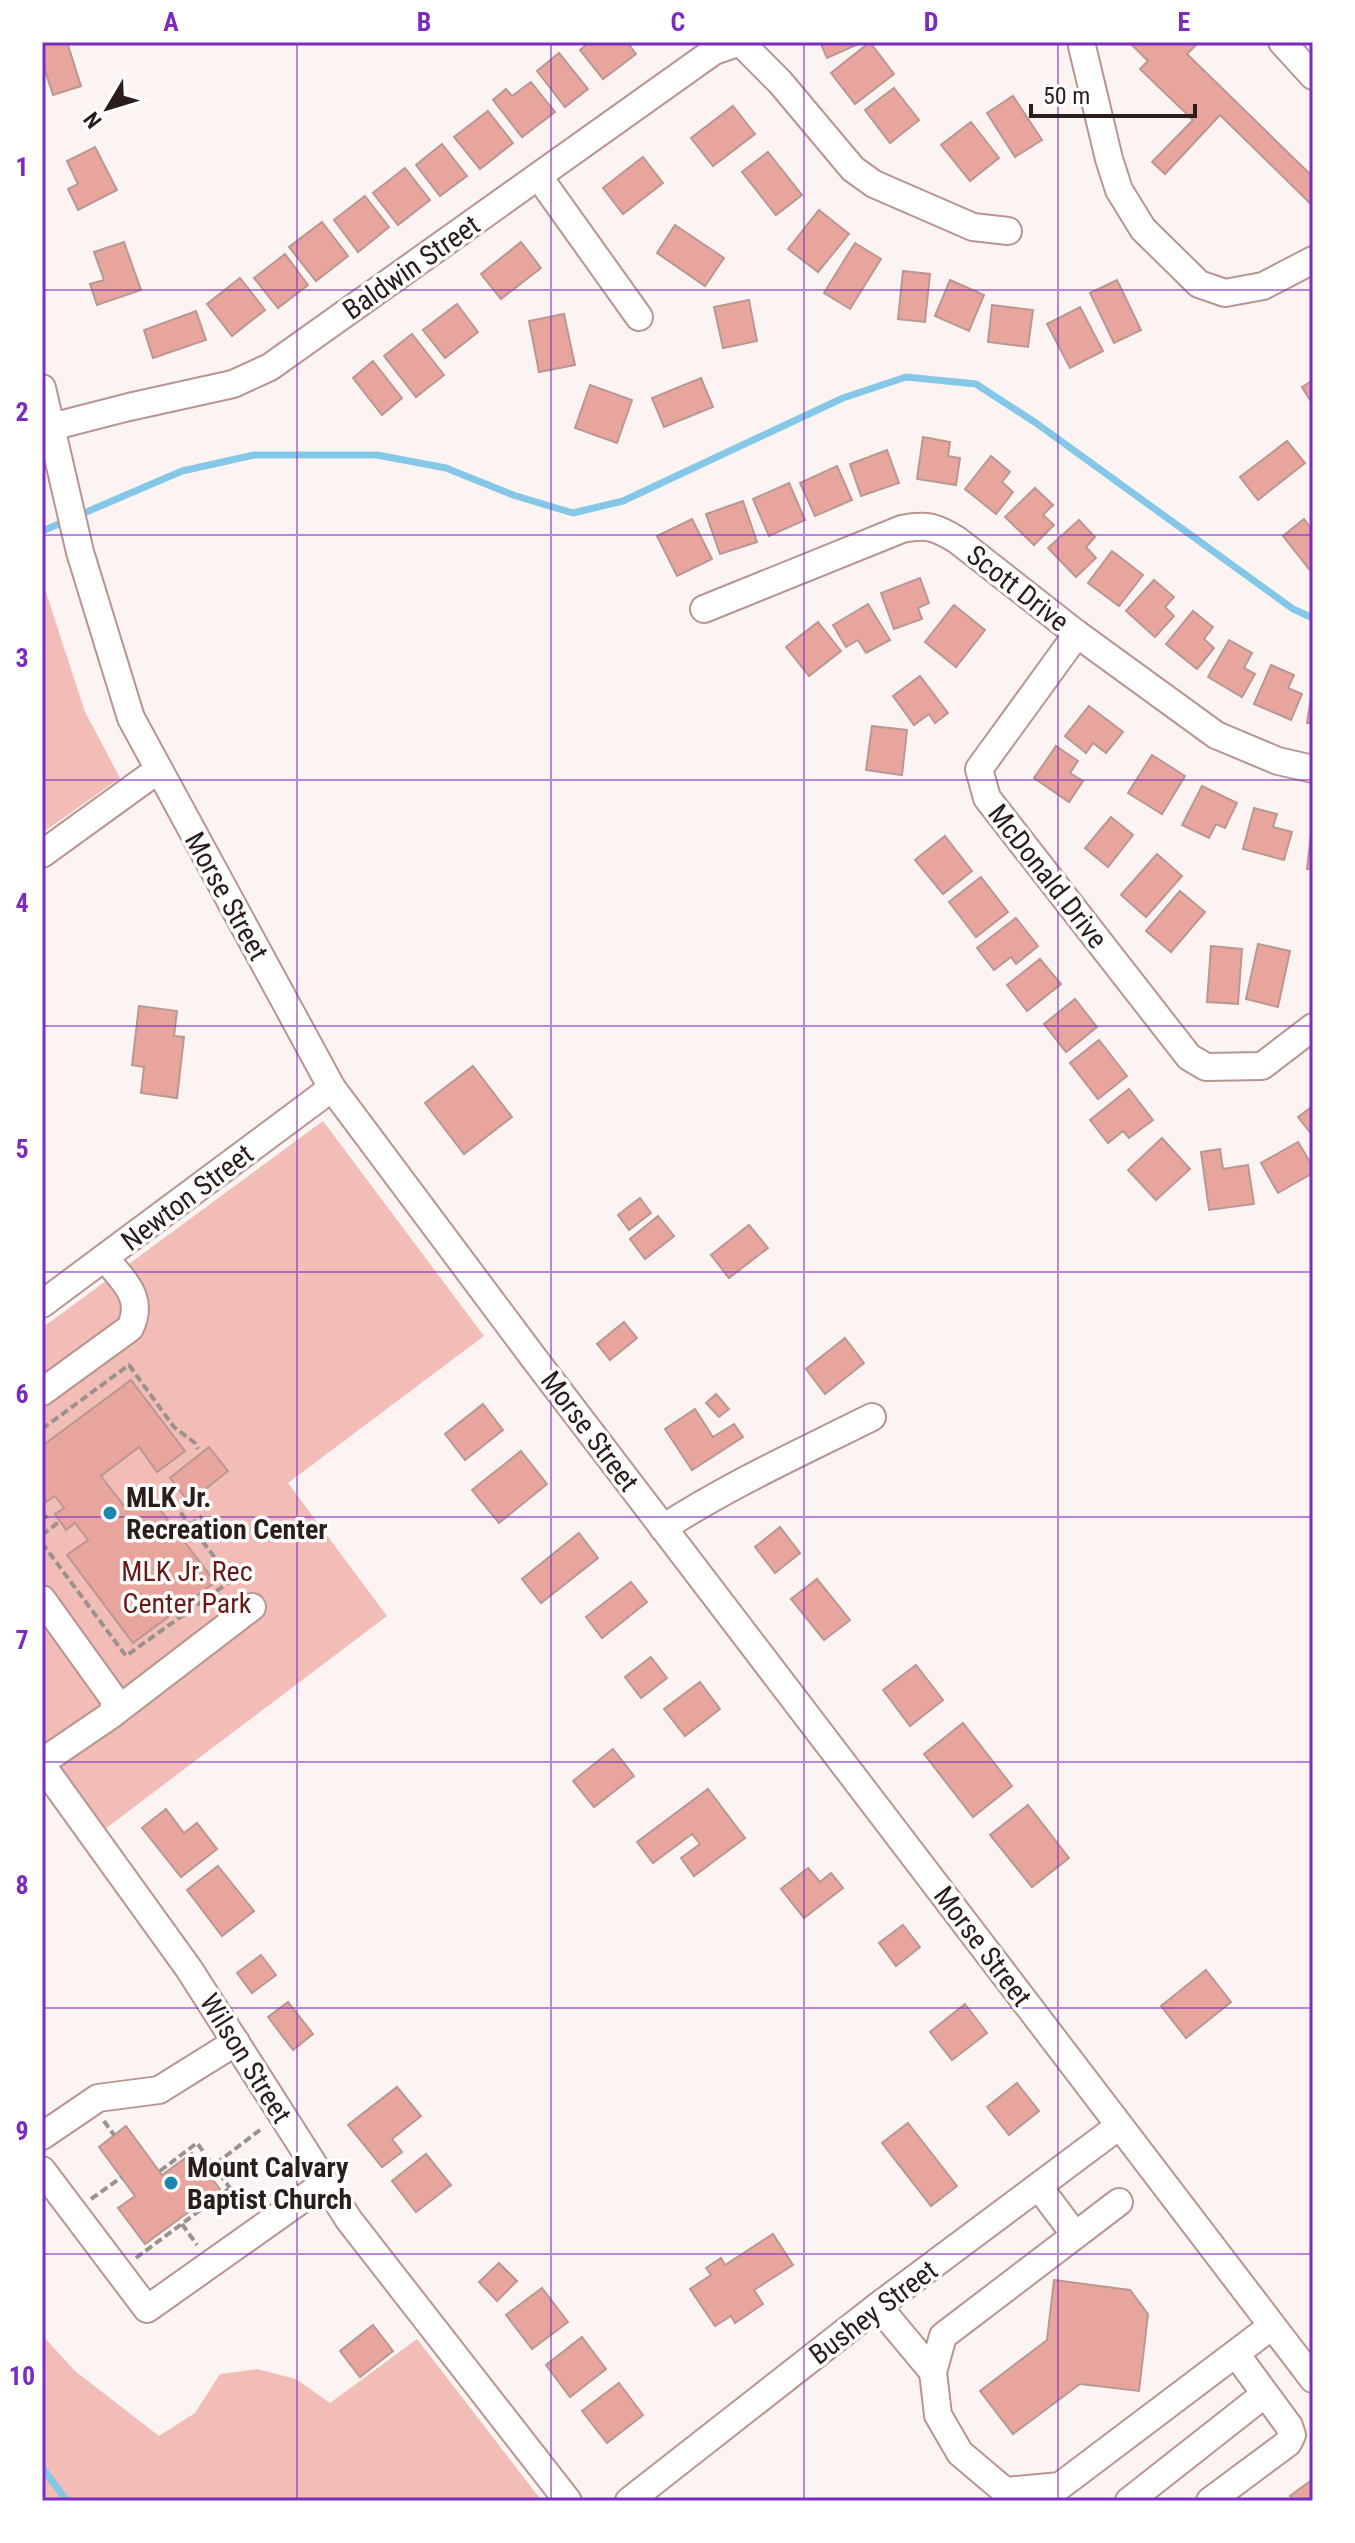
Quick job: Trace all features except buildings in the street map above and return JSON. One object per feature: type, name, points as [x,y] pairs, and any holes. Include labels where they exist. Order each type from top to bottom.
[{"type":"street","points":[[740,42],[780,82],[853,169],[874,184],[973,227],[1008,231]]},
{"type":"street","name":"Baldwin Street","points":[[51,427],[233,384],[270,367],[714,51],[740,42]]},
{"type":"street","points":[[1282,42],[1313,76]]},
{"type":"street","points":[[1082,46],[1119,190],[1143,229],[1199,284],[1225,293],[1263,286],[1313,260]]},
{"type":"street","points":[[539,177],[639,317]]},
{"type":"street","name":"Morse Street","points":[[42,388],[80,552],[131,718],[332,1088],[663,1528],[1313,2379]]},
{"type":"street","name":"Scott Drive","points":[[704,609],[902,529],[922,525],[940,530],[957,540],[1077,634],[1216,735],[1278,761],[1313,769]]},
{"type":"street","name":"McDonald Drive","points":[[1077,634],[979,769],[987,798],[1189,1057],[1206,1067],[1262,1066],[1313,1027]]},
{"type":"street","points":[[42,854],[158,770]]},
{"type":"street","name":"Newton Street","points":[[42,1304],[332,1088]]},
{"type":"street","points":[[42,1392],[130,1328],[136,1314],[134,1296],[105,1258]]},
{"type":"street","points":[[663,1528],[756,1475],[872,1417]]},
{"type":"street","points":[[42,1599],[109,1689],[116,1702],[111,1715]]},
{"type":"street","points":[[42,1763],[111,1715],[252,1607]]},
{"type":"street","name":"Wilson Street","points":[[42,1763],[50,1794],[189,1969],[349,2220],[568,2501]]},
{"type":"street","points":[[42,2136],[98,2098],[159,2090],[236,2042]]},
{"type":"street","name":"Bushey Street","points":[[629,2501],[878,2306],[1119,2126]]},
{"type":"street","points":[[42,2170],[147,2309],[325,2183]]},
{"type":"street","points":[[1039,2187],[1075,2235]]},
{"type":"street","points":[[1119,2202],[943,2336],[933,2372],[938,2415],[960,2453],[1005,2491],[1066,2493],[1272,2326]]},
{"type":"street","points":[[878,2306],[933,2372]]},
{"type":"street","points":[[1210,2501],[1290,2440],[1291,2429],[1236,2354]]},
{"type":"street","points":[[1129,2501],[1265,2394]]},
{"type":"path","points":[[42,1429],[129,1365],[174,1427],[198,1449]]},
{"type":"path","points":[[42,1543],[126,1656],[232,1580],[161,1487]]},
{"type":"path","points":[[42,1512],[46,1517],[42,1520]]},
{"type":"path","points":[[176,1531],[202,1516]]},
{"type":"path","points":[[42,1535],[60,1521]]},
{"type":"path","points":[[206,2171],[260,2130]]},
{"type":"path","points":[[160,2171],[197,2143],[260,2229]]},
{"type":"path","points":[[74,2212],[122,2177]]},
{"type":"path","points":[[118,2271],[230,2188]]},
{"type":"green space","points":[[42,580],[85,712],[120,778],[42,833]]},
{"type":"green space","name":"MLK Jr. Rec Center Park","points":[[323,1121],[484,1336],[288,1483],[387,1616],[105,1829],[42,1740],[42,1328]]},
{"type":"green space","points":[[42,2335],[75,2371],[159,2436],[195,2413],[220,2374],[257,2369],[296,2379],[330,2403],[417,2339],[542,2501],[42,2501]]},
{"type":"waterway","points":[[77,516],[182,471],[254,455],[377,455],[446,468],[513,495],[573,513],[623,501],[843,398],[906,377],[976,384],[1036,423],[1293,609],[1313,618]]},
{"type":"waterway","points":[[42,531],[66,521]]},
{"type":"waterway","points":[[42,2467],[67,2501]]},
{"type":"place","name":"MLK Jr. Recreation Center","points":[[110,1513]]},
{"type":"place","name":"Mount Calvary Baptist Church","points":[[171,2183]]}]
